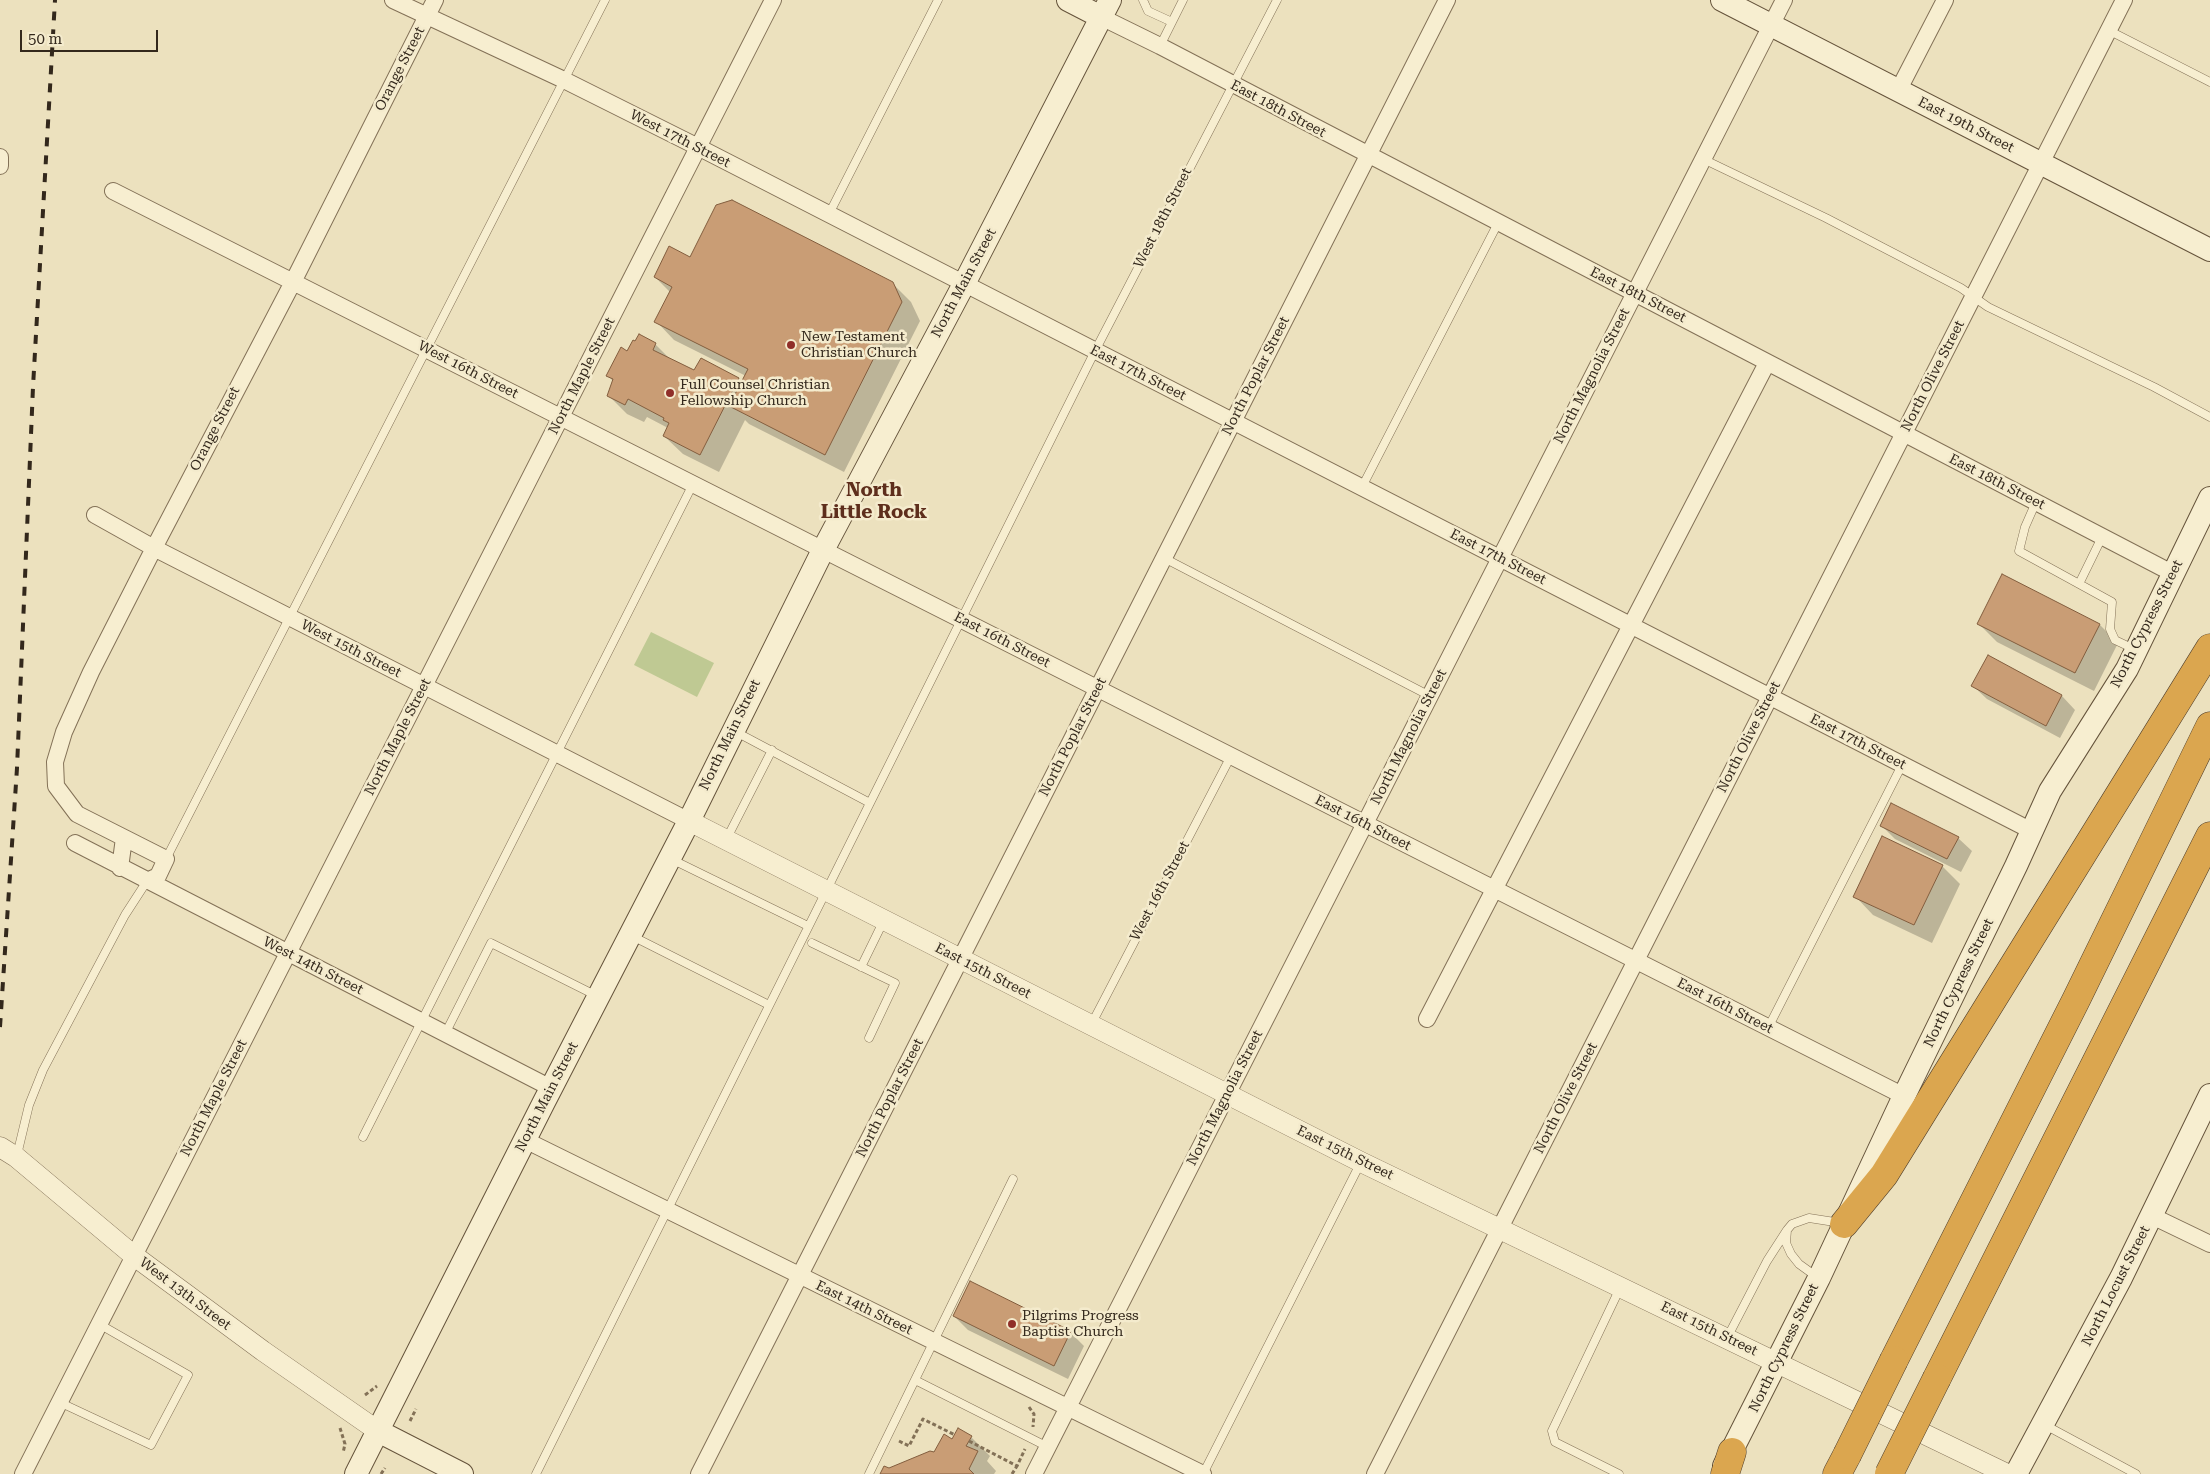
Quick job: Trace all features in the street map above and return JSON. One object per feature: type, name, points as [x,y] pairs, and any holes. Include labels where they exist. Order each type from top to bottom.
[{"type":"highway","points":[[1844,1224],[1884,1175],[2210,648]]},
{"type":"highway","points":[[1842,1464],[2076,1000],[2210,726]]},
{"type":"highway","points":[[1889,1474],[2210,836]]},
{"type":"main road","points":[[1068,0],[1106,8]]},
{"type":"main road","name":"East 19th Street","points":[[1722,0],[2210,250]]},
{"type":"main road","name":"North Main Street","points":[[356,1474],[689,820],[823,550],[964,284],[1106,8]]},
{"type":"main road","name":"North Cypress Street","points":[[1726,1467],[1819,1278],[2050,791],[2126,669],[2210,498]]},
{"type":"main road","name":"North Locust Street","points":[[2016,1474],[2152,1216],[2210,1095]]},
{"type":"main road","points":[[378,1431],[462,1474]]},
{"type":"street","name":"West 17th Street","points":[[393,0],[564,80],[964,284]]},
{"type":"street","name":"Orange Street","points":[[166,859],[77,814],[56,786],[55,762],[64,732],[91,672],[293,282],[435,0]]},
{"type":"street","name":"North Maple Street","points":[[22,1474],[773,0]]},
{"type":"street","name":"North Poplar Street","points":[[699,1474],[1447,0]]},
{"type":"street","name":"North Magnolia Street","points":[[1034,1474],[1784,0]]},
{"type":"street","points":[[1898,90],[1945,0]]},
{"type":"street","name":"North Olive Street","points":[[1375,1474],[2124,0]]},
{"type":"street","name":"East 18th Street","points":[[1106,8],[1160,46],[1232,85],[2174,574]]},
{"type":"street","points":[[0,156],[0,166]]},
{"type":"street","name":"West 16th Street","points":[[113,191],[823,550]]},
{"type":"street","name":"East 17th Street","points":[[964,284],[2032,831]]},
{"type":"street","points":[[1428,1019],[1767,363]]},
{"type":"street","name":"West 15th Street","points":[[95,515],[154,548],[689,820]]},
{"type":"street","name":"East 16th Street","points":[[823,550],[1904,1096]]},
{"type":"street","name":"East 15th Street","points":[[689,820],[1361,1162],[2007,1474]]},
{"type":"street","points":[[120,868],[124,838]]},
{"type":"street","name":"West 14th Street","points":[[75,844],[551,1088]]},
{"type":"street","points":[[147,881],[158,876],[166,859]]},
{"type":"street","name":"East 14th Street","points":[[525,1140],[1203,1474]]},
{"type":"street","name":"West 13th Street","points":[[8,1152],[133,1255],[263,1351],[378,1431]]},
{"type":"street","points":[[2152,1216],[2210,1244]]},
{"type":"lane","points":[[166,859],[605,0]]},
{"type":"lane","points":[[829,214],[938,0]]},
{"type":"lane","points":[[1143,0],[1148,11],[1172,22]]},
{"type":"lane","points":[[1160,46],[1183,0]]},
{"type":"lane","name":"West 18th Street","points":[[536,1474],[1094,350],[1276,0]]},
{"type":"lane","points":[[2108,30],[2210,82]]},
{"type":"lane","points":[[1703,159],[1826,218],[1960,288],[1988,307],[2154,387],[2210,417]]},
{"type":"lane","points":[[1362,488],[1498,223]]},
{"type":"lane","points":[[363,1137],[693,484]]},
{"type":"lane","points":[[2036,502],[2025,527],[2019,550],[2112,602],[2110,629],[2115,640],[2136,650]]},
{"type":"lane","points":[[2079,584],[2102,537]]},
{"type":"lane","points":[[1164,558],[1430,696]]},
{"type":"lane","points":[[732,730],[870,803]]},
{"type":"lane","points":[[726,840],[772,750]]},
{"type":"lane","name":"West 16th Street","points":[[1090,1025],[1231,756]]},
{"type":"lane","points":[[1768,1028],[1902,765]]},
{"type":"lane","points":[[669,858],[808,926]]},
{"type":"lane","points":[[8,1152],[43,1070],[125,915],[147,881]]},
{"type":"lane","points":[[861,967],[884,920]]},
{"type":"lane","points":[[630,935],[769,1005]]},
{"type":"lane","points":[[445,1034],[491,943],[598,997]]},
{"type":"lane","points":[[812,943],[895,983],[869,1038]]},
{"type":"lane","points":[[1203,1474],[1361,1162]]},
{"type":"lane","points":[[869,1474],[1013,1179]]},
{"type":"lane","points":[[1727,1338],[1768,1261],[1792,1224],[1809,1218],[1844,1224]]},
{"type":"lane","points":[[1787,1230],[1786,1243],[1791,1254],[1799,1264],[1819,1278]]},
{"type":"lane","points":[[1619,1474],[1555,1442],[1552,1431],[1620,1286]]},
{"type":"lane","points":[[59,1402],[151,1445],[188,1375],[99,1324]]},
{"type":"lane","points":[[915,1380],[1048,1447]]},
{"type":"lane","points":[[2043,1424],[2136,1474]]},
{"type":"path","points":[[410,1421],[416,1409]]},
{"type":"path","points":[[893,1439],[909,1446],[923,1420],[955,1435]]},
{"type":"path","points":[[1012,1474],[1017,1466]]},
{"type":"path","points":[[381,1474],[385,1468]]},
{"type":"green space","points":[[651,632],[714,663],[697,697],[634,665]]},
{"type":"building","name":"New Testament Christian Church","points":[[732,200],[893,282],[902,302],[825,455],[729,406],[748,369],[654,322],[672,287],[654,277],[669,246],[690,257],[716,205]]},
{"type":"building","name":"Full Counsel Christian Fellowship Church","points":[[639,334],[656,343],[653,350],[694,370],[701,358],[739,378],[700,455],[663,436],[669,423],[663,420],[664,418],[628,399],[625,405],[607,396],[613,379],[606,376],[621,347],[627,351]]},
{"type":"building","points":[[2002,574],[2100,624],[2075,673],[1977,624]]},
{"type":"building","points":[[1988,655],[2062,695],[2046,726],[1971,686]]},
{"type":"building","points":[[1891,803],[1959,837],[1947,859],[1880,826]]},
{"type":"building","points":[[1882,836],[1943,865],[1914,925],[1853,897]]},
{"type":"building","name":"Pilgrims Progress Baptist Church","points":[[970,1281],[1071,1331],[1054,1366],[953,1316]]},
{"type":"building","points":[[958,1428],[972,1436],[966,1446],[978,1451],[969,1469],[974,1474],[880,1474],[884,1466],[889,1468],[930,1451],[934,1452],[944,1434],[952,1439]]},
{"type":"railway","points":[[0,1027],[17,768],[33,387],[55,0]]},
{"type":"place","name":"New Testament Christian Church","points":[[791,345]]},
{"type":"place","name":"Full Counsel Christian Fellowship Church","points":[[670,393]]},
{"type":"place","name":"Pilgrims Progress Baptist Church","points":[[1012,1324]]},
{"type":"district","name":"North Little Rock","points":[[874,501]]}]
